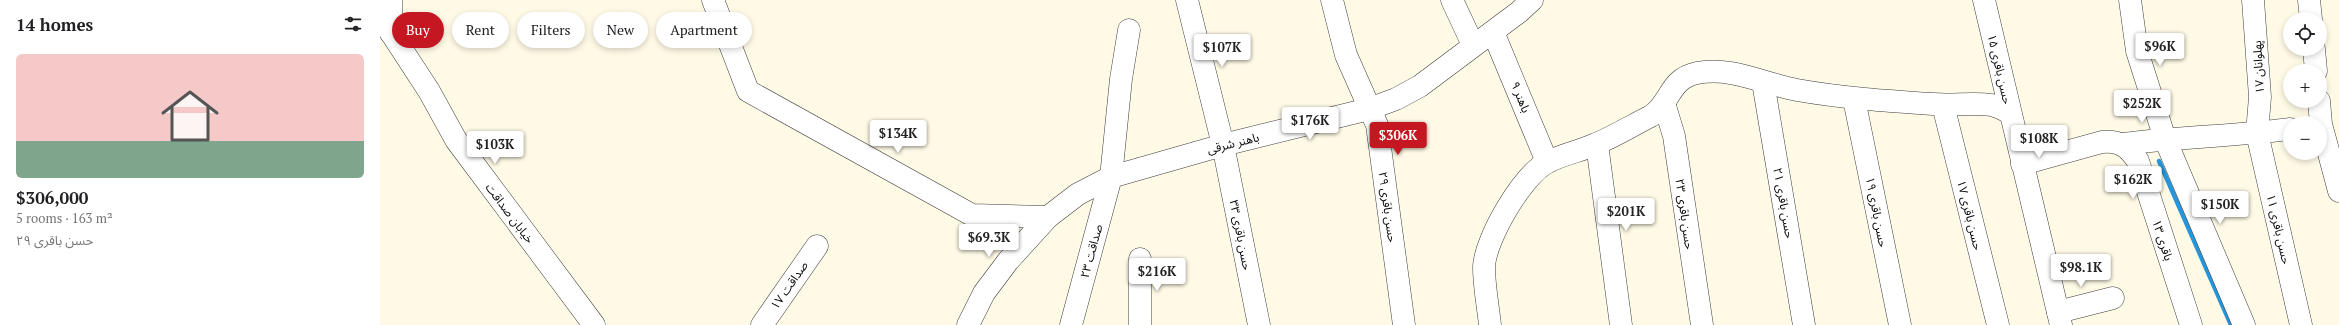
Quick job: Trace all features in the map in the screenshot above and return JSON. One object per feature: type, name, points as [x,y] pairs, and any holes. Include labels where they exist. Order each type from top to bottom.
[{"type":"street","points":[[386,25],[391,0]]},
{"type":"street","points":[[713,0],[748,91],[972,215],[1048,217]]},
{"type":"street","name":"حسن باقری ۳۳","points":[[1187,0],[1223,145],[1259,325]]},
{"type":"street","name":"حسن باقری ۲۹","points":[[1332,0],[1346,56],[1377,126],[1404,325]]},
{"type":"street","points":[[1452,0],[1474,45]]},
{"type":"street","name":"باهنر شرقی","points":[[968,325],[984,294],[1008,261],[1048,217],[1078,194],[1111,177],[1223,145],[1369,110],[1396,99],[1420,86],[1493,32],[1532,0]]},
{"type":"street","name":"حسن باقری ۱۵","points":[[1984,0],[2059,319]]},
{"type":"street","points":[[2130,0],[2137,51],[2165,139],[2244,325]]},
{"type":"street","name":"پهلوانان ۱۷","points":[[2253,0],[2260,97],[2257,133]]},
{"type":"street","points":[[2309,0],[2310,12]]},
{"type":"street","name":"خیابان صداقت","points":[[386,25],[429,91],[456,140],[594,325]]},
{"type":"street","name":"صداقت ۲۳","points":[[1071,325],[1111,177],[1121,79],[1128,30]]},
{"type":"street","name":"باهنر ۹","points":[[1493,32],[1547,162]]},
{"type":"street","points":[[1490,325],[1484,267],[1486,254],[1490,242],[1519,188],[1528,177],[1547,162],[1597,144],[1653,114],[1664,103],[1671,88],[1683,78],[1696,73],[1721,71],[1795,90],[1854,99],[1943,105],[1992,105],[2010,113]]},
{"type":"street","name":"حسن باقری ۲۱","points":[[1763,82],[1804,325]]},
{"type":"street","name":"حسن باقری ۱۹","points":[[1854,99],[1900,325]]},
{"type":"street","name":"حسن باقری ۲۳","points":[[1664,103],[1674,136],[1702,325]]},
{"type":"street","name":"حسن باقری ۱۷","points":[[1943,105],[1998,325]]},
{"type":"street","points":[[2327,123],[2339,191]]},
{"type":"street","points":[[2022,164],[2102,142],[2112,141],[2123,144],[2165,139],[2257,133],[2283,129]]},
{"type":"street","name":"حسن باقری ۱۱","points":[[2257,133],[2301,325]]},
{"type":"street","points":[[1597,144],[1621,325]]},
{"type":"street","name":"باقری ۱۳","points":[[2123,144],[2138,161],[2191,325]]},
{"type":"street","name":"صداقت ۱۷","points":[[762,325],[817,246]]},
{"type":"street","points":[[1140,259],[1140,325]]},
{"type":"street","points":[[2059,319],[2113,298]]},
{"type":"waterway","points":[[2159,161],[2231,325]]}]
